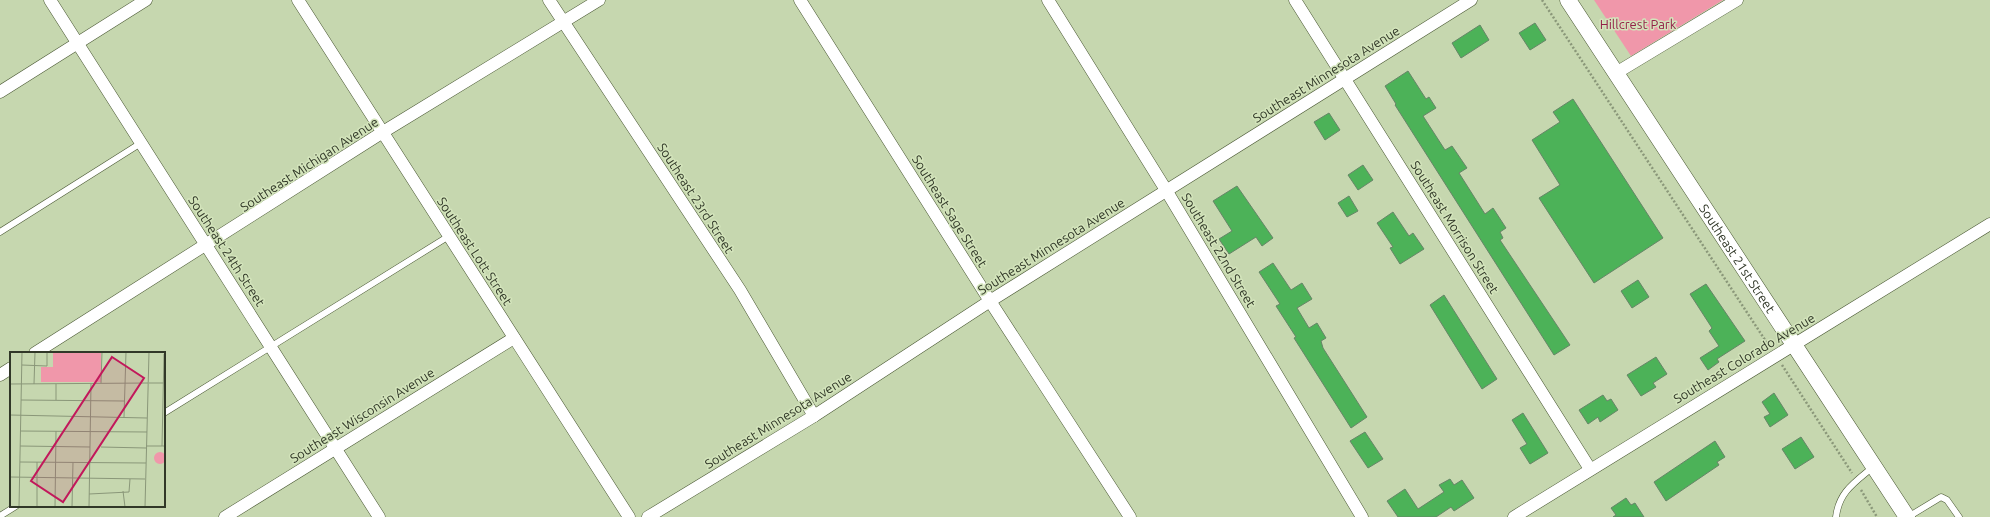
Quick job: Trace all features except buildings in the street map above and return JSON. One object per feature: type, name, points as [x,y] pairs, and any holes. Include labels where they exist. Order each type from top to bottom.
[{"type":"main road","name":"Southeast 21st Street","points":[[1568,0],[1908,517]]},
{"type":"street","name":"Southeast 24th Street","points":[[50,0],[379,517]]},
{"type":"street","points":[[0,92],[146,0]]},
{"type":"street","name":"Southeast Lott Street","points":[[298,0],[629,517]]},
{"type":"street","name":"Southeast 23rd Street","points":[[549,0],[740,290],[814,416]]},
{"type":"street","name":"Southeast Michigan Avenue","points":[[37,352],[207,246],[383,132],[599,0]]},
{"type":"street","name":"Southeast Sage Street","points":[[800,0],[990,301],[1130,517]]},
{"type":"street","name":"Southeast 22nd Street","points":[[1048,0],[1166,190],[1362,517]]},
{"type":"street","name":"Southeast Morrison Street","points":[[1295,0],[1590,469]]},
{"type":"street","name":"Southeast Minnesota Avenue","points":[[648,517],[814,416],[990,301],[1471,0]]},
{"type":"street","points":[[1616,73],[1737,0]]},
{"type":"street","name":"Southeast Colorado Avenue","points":[[1514,517],[1990,224]]},
{"type":"street","name":"Southeast Wisconsin Avenue","points":[[226,517],[514,338]]},
{"type":"street","points":[[0,375],[10,369]]},
{"type":"lane","points":[[0,232],[141,143]]},
{"type":"lane","points":[[165,412],[449,236]]},
{"type":"lane","points":[[1836,517],[1838,502],[1846,490],[1874,466]]},
{"type":"lane","points":[[1908,517],[1941,497],[1946,500],[1959,517]]},
{"type":"lane","points":[[0,516],[14,507]]},
{"type":"path","points":[[1542,0],[1848,465],[1877,517]]},
{"type":"green space","name":"Hillcrest Park","points":[[1594,0],[1723,0],[1631,56]]}]
